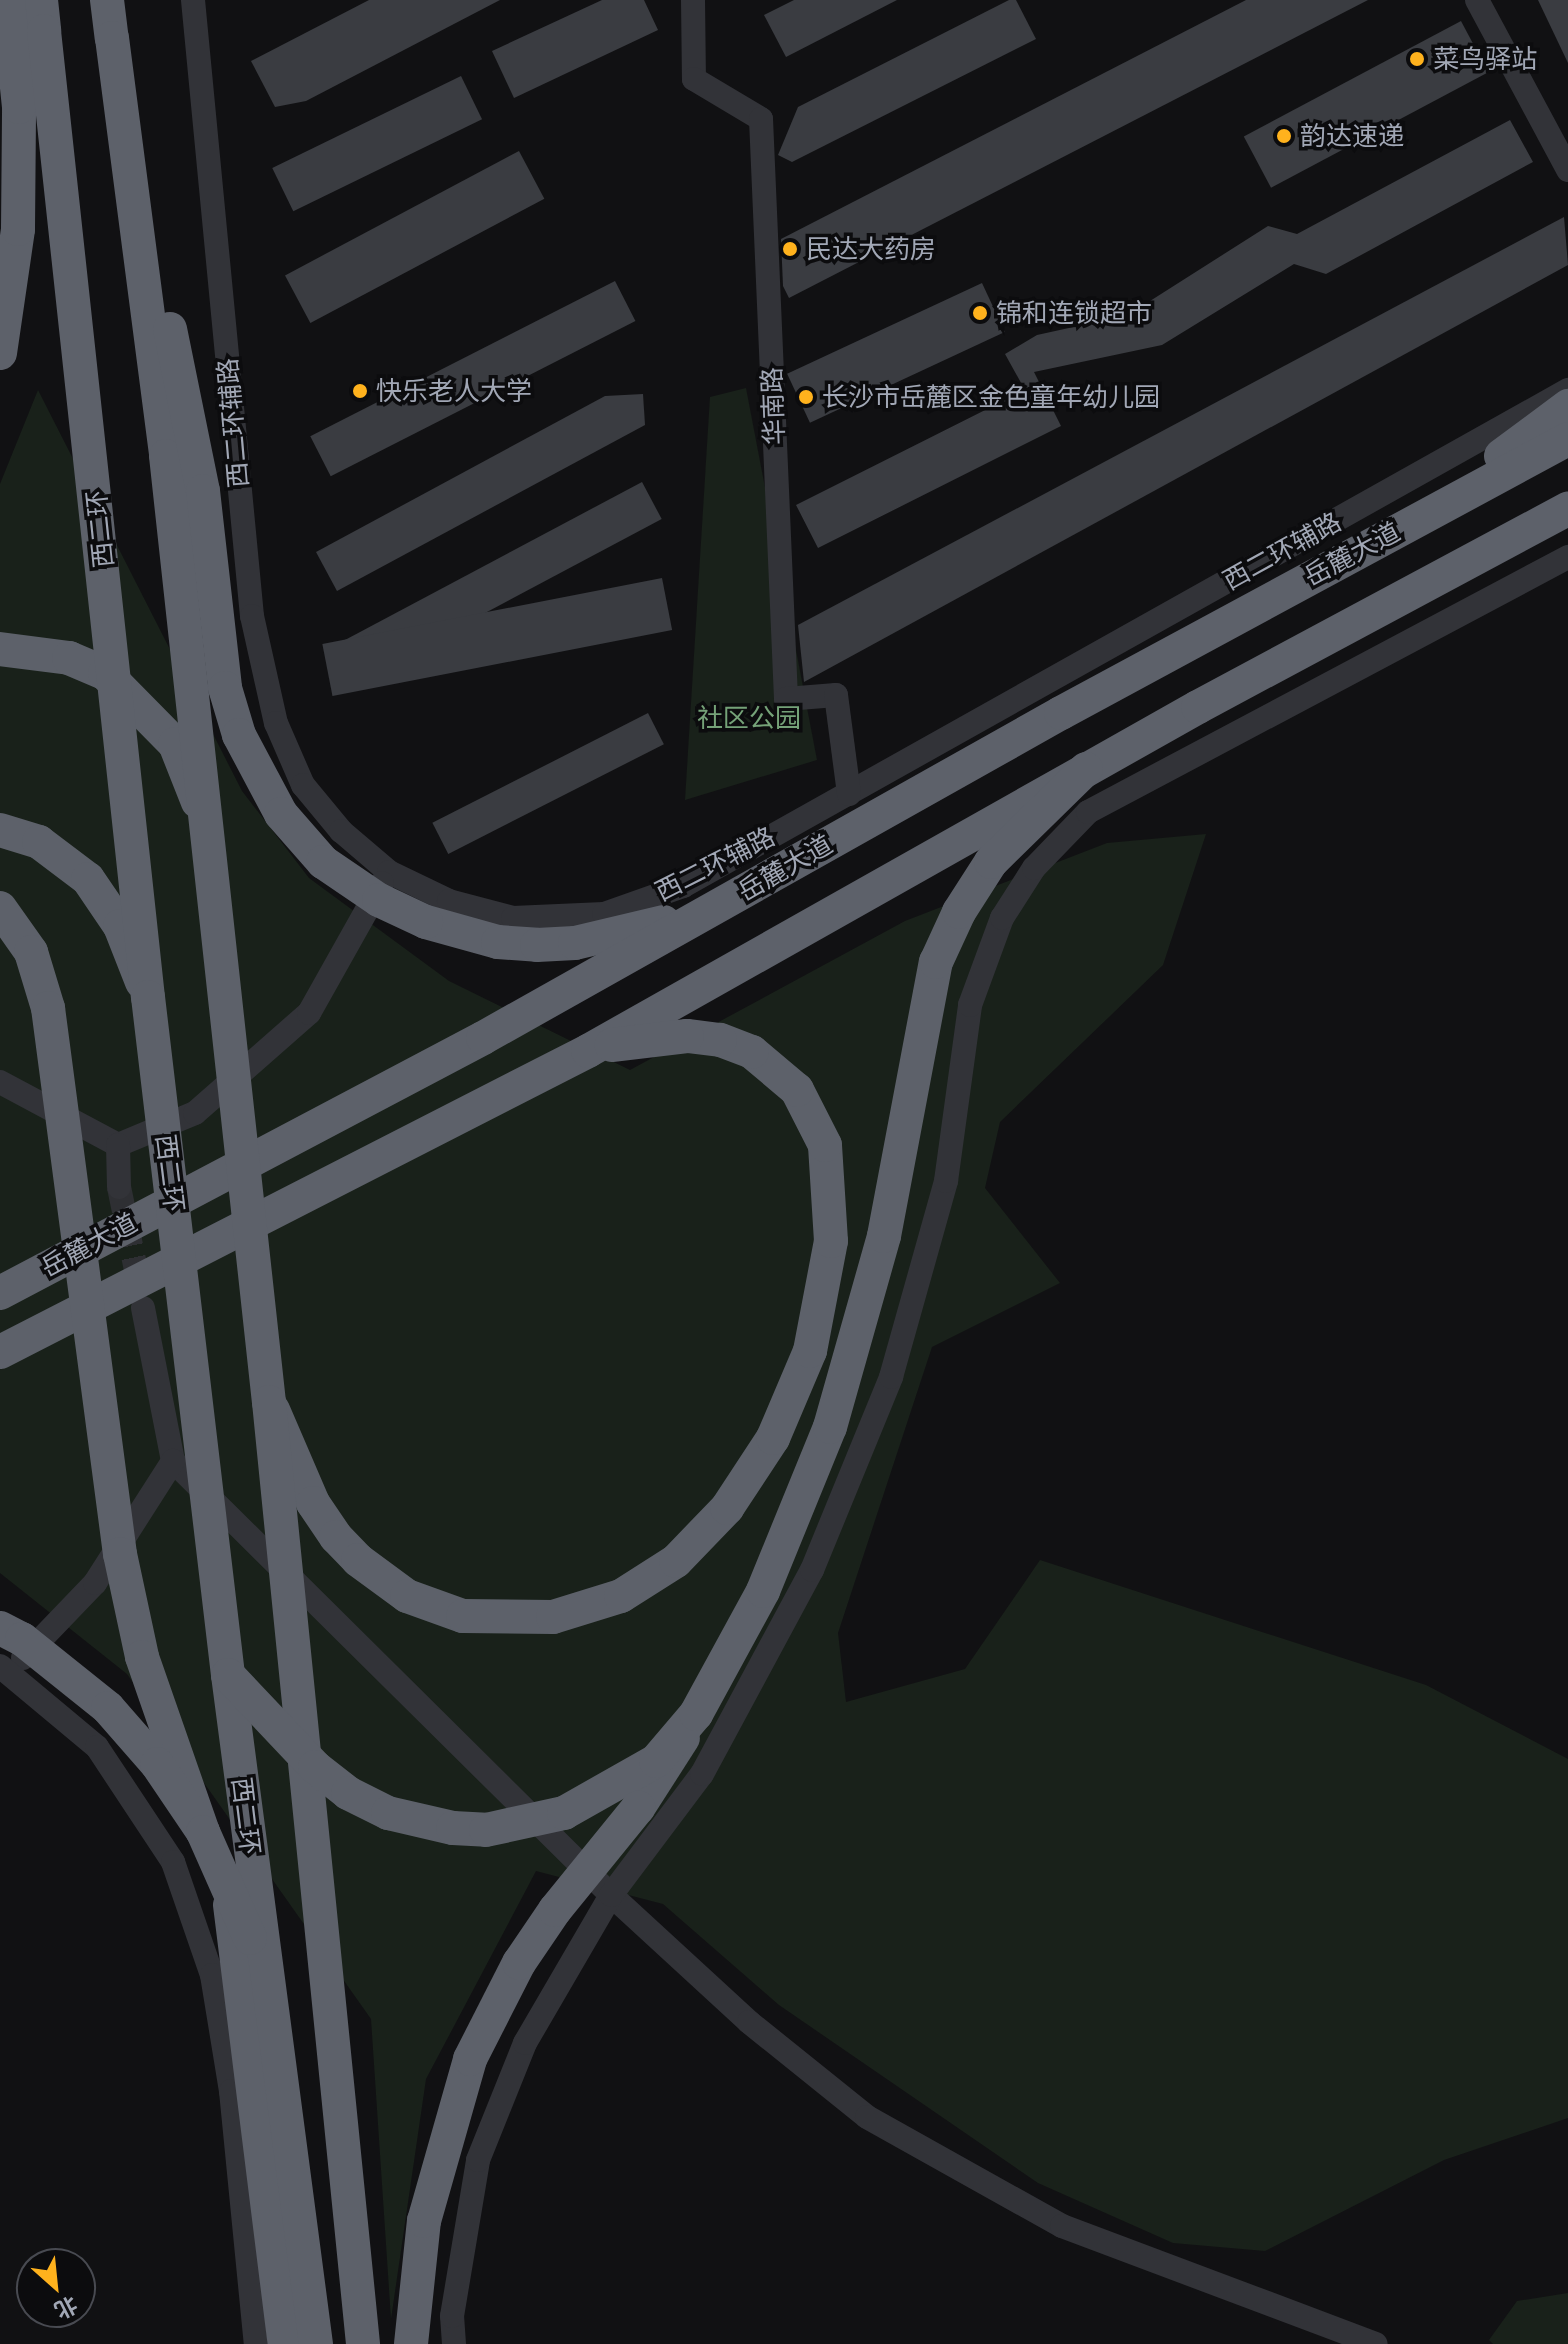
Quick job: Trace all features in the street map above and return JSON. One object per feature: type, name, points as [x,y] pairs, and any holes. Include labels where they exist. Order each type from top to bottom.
[{"type":"highway","points":[[0,353],[10,311],[19,173],[8,0]]},
{"type":"highway","points":[[19,0],[55,109]]},
{"type":"highway","name":"西二环","points":[[41,0],[148,997],[265,1974],[316,2344]]},
{"type":"highway","points":[[107,0],[166,456],[269,1402],[363,2344]]},
{"type":"highway","points":[[112,38],[203,491],[225,688],[239,735],[281,814],[323,862],[379,900],[426,922],[498,942],[575,943],[732,899]]},
{"type":"highway","points":[[1412,522],[1568,406]]},
{"type":"highway","name":"岳麓大道","points":[[0,1293],[483,1038],[1412,522],[1568,439]]},
{"type":"highway","name":"岳麓大道","points":[[0,1352],[588,1051],[1086,769],[1568,509]]},
{"type":"highway","points":[[1445,576],[1568,531]]},
{"type":"highway","points":[[0,649],[69,658],[105,673],[158,721],[191,779],[204,821]]},
{"type":"highway","points":[[411,2344],[424,2221],[470,2059],[512,1975],[555,1910],[638,1808],[696,1714],[763,1591],[830,1427],[884,1236],[936,962],[959,912],[991,862],[1086,769]]},
{"type":"highway","points":[[0,830],[39,842],[88,879],[120,926],[148,997]]},
{"type":"highway","points":[[0,908],[31,952],[48,1008],[120,1554],[146,1671],[203,1832],[265,1974]]},
{"type":"highway","points":[[269,1402],[313,1503],[336,1537],[381,1579],[407,1596],[463,1616],[520,1620],[588,1609],[621,1596],[676,1561],[750,1478],[793,1399],[810,1351],[824,1294],[831,1226],[831,1183],[814,1116],[797,1090],[752,1052],[720,1040],[687,1036],[650,1037],[588,1051]]},
{"type":"highway","points":[[0,1628],[22,1639],[108,1708],[157,1764],[203,1832]]},
{"type":"highway","points":[[228,1675],[315,1767],[348,1793],[388,1813],[453,1828],[486,1830],[564,1813],[656,1761],[696,1714]]},
{"type":"highway","points":[[222,1874],[238,1946],[285,2344]]},
{"type":"highway","points":[[297,2203],[300,2344]]},
{"type":"street","name":"西二环辅路","points":[[193,0],[252,616],[276,723],[303,785],[341,831],[389,872],[449,901],[513,918],[604,914],[683,886],[1568,390]]},
{"type":"street","name":"华南路","points":[[693,0],[694,79],[761,119],[786,699],[836,695],[849,794]]},
{"type":"street","points":[[1477,0],[1568,170]]},
{"type":"street","points":[[454,2344],[452,2316],[478,2160],[525,2043],[611,1895],[709,1760],[812,1570],[891,1377],[946,1181],[970,1005],[1002,918],[1034,868],[1088,812],[1568,557]]},
{"type":"street","points":[[118,1145],[195,1113],[309,1013],[389,872]]},
{"type":"street","points":[[0,1082],[118,1145]]},
{"type":"street","points":[[118,1145],[119,1187]]},
{"type":"street","points":[[143,1308],[173,1461],[611,1895],[749,2022],[867,2117],[1062,2226],[1376,2344]]},
{"type":"street","points":[[173,1461],[95,1583],[5,1668],[97,1747],[173,1862],[212,1975],[231,2091],[256,2344]]},
{"type":"green space","name":"社区公园","points":[[746,388],[817,760],[685,800],[710,397]]},
{"type":"green space","points":[[38,390],[242,791],[309,878],[449,981],[630,1070],[905,921],[1107,843],[1206,834],[1163,965],[1000,1122],[985,1188],[1060,1283],[932,1347],[838,1633],[846,1702],[965,1669],[1040,1560],[1426,1685],[1568,1759],[1568,2118],[1444,2160],[1265,2251],[1173,2243],[1038,2183],[779,2005],[663,1904],[536,1871],[426,2079],[391,2319],[371,2019],[127,1674],[0,1573],[0,484]]},
{"type":"green space","points":[[1568,2293],[1568,2344],[1493,2344],[1489,2340],[1517,2301]]},
{"type":"building","points":[[369,0],[500,0],[306,101],[275,107],[251,61]]},
{"type":"building","points":[[602,0],[644,0],[658,30],[514,98],[492,51]]},
{"type":"building","points":[[794,0],[897,0],[786,57],[764,15]]},
{"type":"building","points":[[1009,0],[1016,0],[1036,39],[792,162],[778,155],[798,107]]},
{"type":"building","points":[[1246,0],[1368,0],[789,298],[783,286],[781,239]]},
{"type":"building","points":[[1538,0],[1568,0],[1568,63]]},
{"type":"building","points":[[1461,21],[1488,72],[1271,188],[1244,136]]},
{"type":"building","points":[[461,76],[482,119],[293,211],[272,168]]},
{"type":"building","points":[[1510,120],[1533,162],[1326,274],[1294,264],[1162,345],[1034,372],[1061,426],[818,548],[796,505],[1025,390],[1005,354],[1037,335],[1128,315],[1268,226],[1297,234]]},
{"type":"building","points":[[519,151],[544,199],[310,323],[285,275]]},
{"type":"building","points":[[1564,217],[1568,265],[804,682],[798,625]]},
{"type":"building","points":[[615,281],[635,321],[331,476],[310,436]]},
{"type":"building","points":[[982,283],[1005,332],[810,423],[787,374]]},
{"type":"building","points":[[643,394],[645,425],[337,591],[316,552],[605,396]]},
{"type":"building","points":[[642,482],[662,519],[348,686],[329,649]]},
{"type":"building","points":[[662,578],[672,630],[332,696],[322,644]]},
{"type":"building","points":[[648,713],[664,744],[448,854],[432,823]]},
{"type":"tunnel","points":[[119,1187],[141,1294]]},
{"type":"place","name":"菜鸟驿站","points":[[1417,59]]},
{"type":"place","name":"韵达速递","points":[[1284,136]]},
{"type":"place","name":"民达大药房","points":[[790,249]]},
{"type":"place","name":"锦和连锁超市","points":[[980,313]]},
{"type":"place","name":"快乐老人大学","points":[[360,391]]},
{"type":"place","name":"长沙市岳麓区金色童年幼儿园","points":[[806,397]]}]
